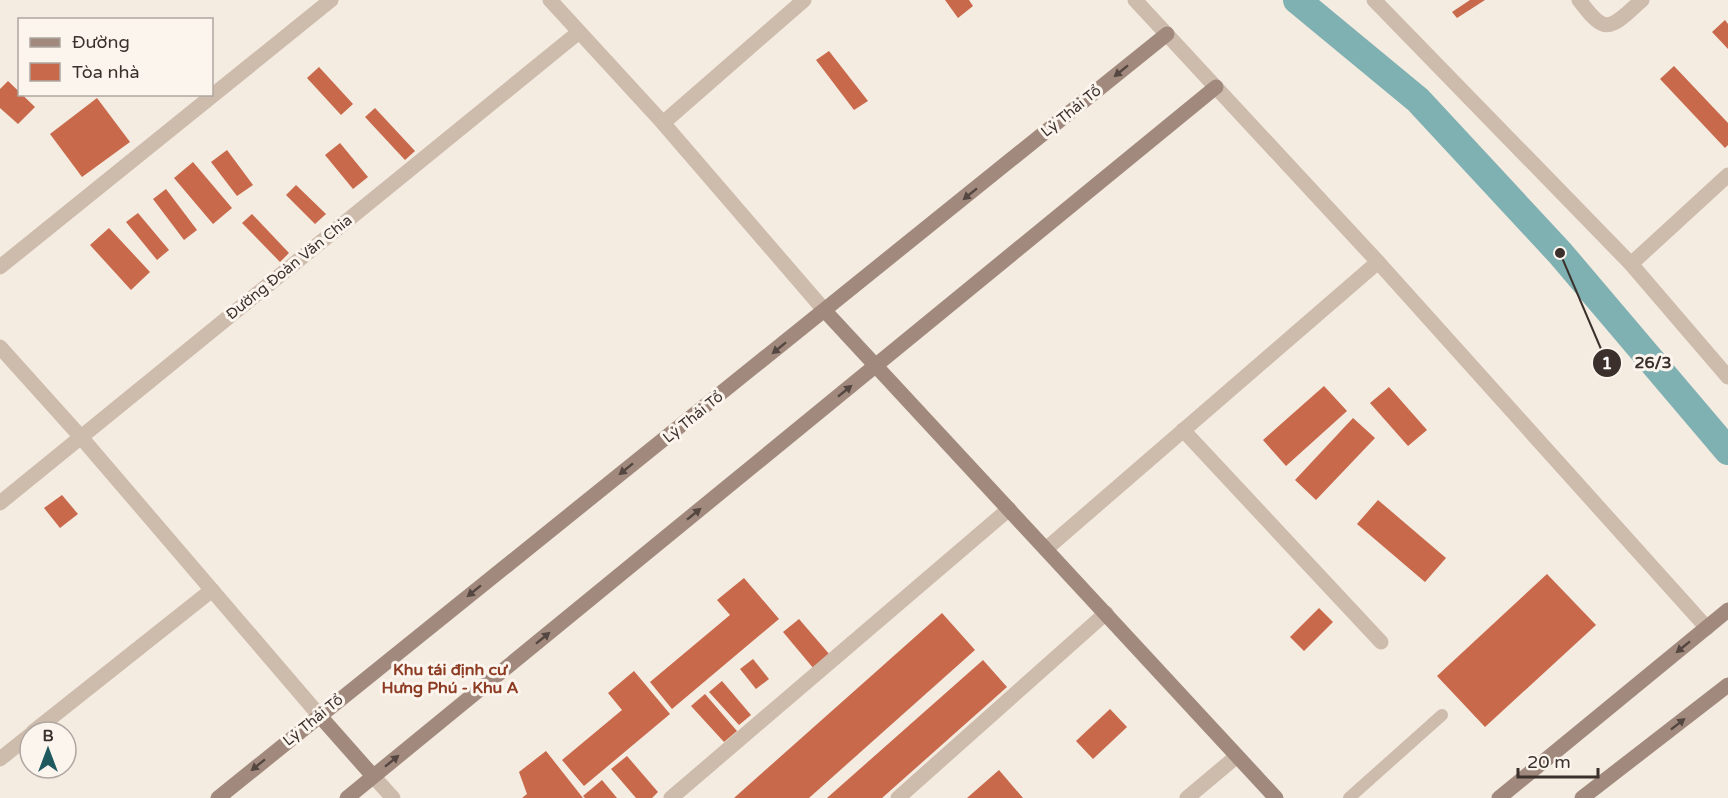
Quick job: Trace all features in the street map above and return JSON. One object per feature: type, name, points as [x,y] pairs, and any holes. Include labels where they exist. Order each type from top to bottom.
[{"type":"street","points":[[213,96],[332,0]]},
{"type":"street","points":[[550,0],[663,123],[825,311],[1276,798]]},
{"type":"street","points":[[663,123],[804,0]]},
{"type":"street","points":[[1135,0],[1378,262],[1707,628]]},
{"type":"street","points":[[1374,0],[1631,264],[1728,377]]},
{"type":"street","points":[[1579,0],[1600,22],[1606,25],[1614,23],[1642,0]]},
{"type":"street","name":"Đường Đoàn Văn Chia","points":[[0,503],[579,32]]},
{"type":"street","name":"Lý Thái Tổ","points":[[218,798],[1167,34]]},
{"type":"street","points":[[347,798],[1216,87]]},
{"type":"street","points":[[0,267],[213,96]]},
{"type":"street","points":[[1631,264],[1728,175]]},
{"type":"street","points":[[1046,549],[1378,262]]},
{"type":"street","points":[[0,347],[80,436],[393,798]]},
{"type":"street","points":[[1183,430],[1381,642]]},
{"type":"street","points":[[671,798],[1009,509]]},
{"type":"street","points":[[48,720],[212,590]]},
{"type":"street","points":[[1499,798],[1728,610]]},
{"type":"street","points":[[898,798],[1106,613]]},
{"type":"street","points":[[1582,798],[1728,685]]},
{"type":"street","points":[[0,759],[18,744]]},
{"type":"street","points":[[1187,798],[1238,756]]},
{"type":"lane","points":[[1349,798],[1442,715]]},
{"type":"building","points":[[945,0],[969,0],[973,6],[958,18]]},
{"type":"building","points":[[1470,0],[1485,0],[1457,18],[1452,12]]},
{"type":"building","points":[[1725,20],[1728,24],[1728,49],[1712,32]]},
{"type":"building","points":[[829,51],[868,101],[854,110],[816,60]]},
{"type":"building","points":[[1674,66],[1728,123],[1728,145],[1725,148],[1660,79]]},
{"type":"building","points":[[319,67],[353,104],[341,115],[307,78]]},
{"type":"building","points":[[8,81],[18,91],[18,96],[24,96],[35,107],[18,124],[0,108],[0,89]]},
{"type":"building","points":[[97,98],[130,142],[82,177],[50,134]]},
{"type":"building","points":[[375,108],[415,151],[405,160],[365,117]]},
{"type":"building","points":[[340,143],[368,177],[353,189],[325,155]]},
{"type":"building","points":[[227,150],[253,185],[237,196],[211,162]]},
{"type":"building","points":[[193,162],[232,208],[213,224],[174,178]]},
{"type":"building","points":[[296,185],[326,214],[315,224],[286,195]]},
{"type":"building","points":[[166,189],[197,230],[184,240],[153,199]]},
{"type":"building","points":[[138,213],[169,250],[157,260],[126,222]]},
{"type":"building","points":[[252,214],[289,253],[280,262],[242,223]]},
{"type":"building","points":[[109,228],[150,272],[131,290],[90,245]]},
{"type":"building","points":[[1324,386],[1347,411],[1286,466],[1263,440]]},
{"type":"building","points":[[1389,387],[1427,430],[1408,446],[1370,403]]},
{"type":"building","points":[[1353,418],[1375,438],[1316,500],[1295,480]]},
{"type":"building","points":[[62,495],[78,514],[60,528],[44,508]]},
{"type":"building","points":[[1378,500],[1446,558],[1425,582],[1357,524]]},
{"type":"building","points":[[1547,574],[1596,625],[1485,727],[1437,676]]},
{"type":"building","points":[[744,578],[779,619],[672,709],[650,682],[730,615],[717,600]]},
{"type":"building","points":[[1319,608],[1333,622],[1304,651],[1290,637]]},
{"type":"building","points":[[942,613],[975,650],[809,798],[734,798]]},
{"type":"building","points":[[799,619],[830,655],[814,669],[783,632]]},
{"type":"building","points":[[753,659],[769,679],[756,689],[740,669]]},
{"type":"building","points":[[983,660],[1007,687],[882,798],[827,798]]},
{"type":"building","points":[[634,671],[670,714],[584,786],[562,760],[622,710],[608,693]]},
{"type":"building","points":[[722,681],[751,715],[739,725],[709,692]]},
{"type":"building","points":[[705,694],[737,731],[724,742],[691,706]]},
{"type":"building","points":[[1110,709],[1127,727],[1093,759],[1076,741]]},
{"type":"building","points":[[546,751],[583,798],[522,798],[527,794],[519,772]]},
{"type":"building","points":[[627,756],[658,792],[652,798],[636,798],[611,769]]},
{"type":"building","points":[[999,770],[1023,798],[967,798]]},
{"type":"building","points":[[602,780],[617,798],[585,798],[583,796]]},
{"type":"waterway","points":[[1297,0],[1418,100],[1560,253],[1728,451]]},
{"type":"place","name":"26/3","points":[[1560,253]]},
{"type":"district","name":"Khu tái định cư Hưng Phú - Khu A","points":[[450,679]]}]
